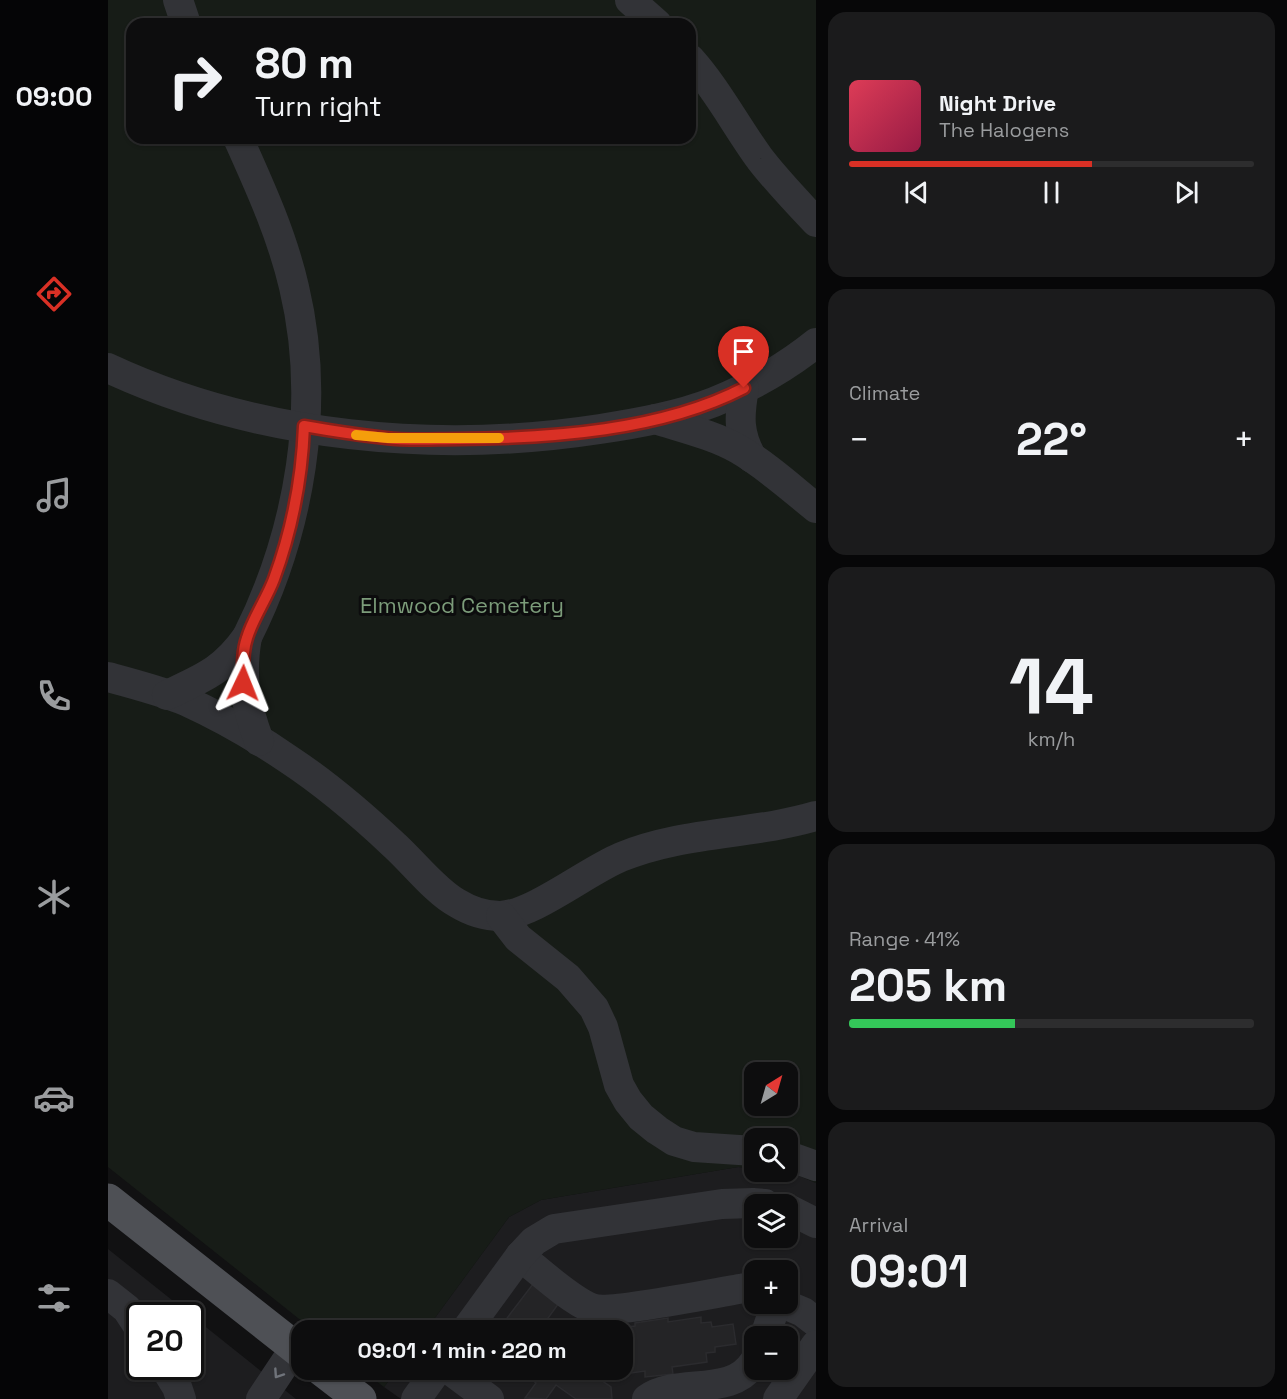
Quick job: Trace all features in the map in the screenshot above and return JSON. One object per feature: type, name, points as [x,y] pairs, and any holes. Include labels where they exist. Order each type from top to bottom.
[{"type":"main road","points":[[108,1200],[291,1345]]},
{"type":"main road","points":[[332,1380],[348,1396]]},
{"type":"lane","points":[[178,0],[184,18]]},
{"type":"lane","points":[[630,0],[650,18]]},
{"type":"lane","points":[[696,67],[766,166],[816,222]]},
{"type":"lane","points":[[167,695],[218,669],[235,653],[247,637],[273,581],[292,516],[303,455],[306,384],[304,350],[294,287],[272,216],[241,144]]},
{"type":"lane","points":[[108,368],[138,382],[203,405],[304,426],[388,438],[491,439],[554,435],[655,419],[712,403],[782,369],[816,343]]},
{"type":"lane","points":[[744,388],[740,427],[743,442],[752,458]]},
{"type":"lane","points":[[655,419],[716,439],[738,449],[816,508]]},
{"type":"lane","points":[[247,637],[243,662],[243,683],[248,711],[259,741]]},
{"type":"lane","points":[[108,676],[167,695],[218,717],[289,760],[351,807],[455,902],[478,913],[501,916],[519,913],[600,866],[639,850],[691,837],[771,826],[816,816]]},
{"type":"lane","points":[[501,916],[518,938],[568,978],[594,1008],[603,1027],[619,1085],[641,1117],[674,1141],[694,1147],[744,1150]]},
{"type":"lane","points":[[798,1160],[816,1166]]},
{"type":"lane","points":[[473,1320],[520,1256],[534,1241],[554,1229],[722,1204],[744,1203]]},
{"type":"lane","points":[[798,1214],[816,1223]]},
{"type":"lane","points":[[520,1256],[563,1290],[592,1308],[614,1308],[744,1288]]},
{"type":"lane","points":[[108,1294],[126,1308]]},
{"type":"lane","points":[[798,1310],[816,1322]]},
{"type":"lane","points":[[778,1399],[816,1345]]},
{"type":"lane","points":[[261,1399],[291,1360]]},
{"type":"lane","points":[[647,1399],[654,1394],[668,1390],[726,1382],[744,1374]]},
{"type":"lane","points":[[173,1380],[181,1399]]},
{"type":"lane","points":[[416,1399],[430,1380]]},
{"type":"lane","points":[[463,1380],[489,1399]]},
{"type":"shaded area","points":[[738,1167],[744,1167],[744,1182],[798,1182],[798,1175],[816,1183],[816,1399],[401,1399],[384,1387],[389,1380],[633,1380],[633,1320],[433,1320],[509,1217],[541,1200]]},
{"type":"shaded area","points":[[108,1249],[174,1302],[126,1302],[126,1380],[204,1380],[204,1326],[296,1399],[108,1399]]},
{"type":"green space","name":"Elmwood Cemetery","points":[[108,0],[816,0],[816,1183],[798,1175],[798,1128],[744,1128],[744,1167],[541,1200],[509,1217],[433,1320],[300,1320],[108,1167]]},
{"type":"green space","points":[[375,1380],[389,1380],[384,1387]]},
{"type":"building","points":[[533,1284],[559,1303],[548,1318],[551,1320],[506,1320]]},
{"type":"building","points":[[701,1317],[701,1323],[711,1322],[712,1327],[733,1324],[736,1344],[715,1347],[715,1352],[706,1353],[707,1362],[672,1367],[673,1374],[645,1377],[645,1371],[633,1373],[633,1326],[635,1323],[668,1318],[668,1322]]},
{"type":"building","points":[[532,1380],[606,1380],[604,1382],[611,1387],[612,1399],[576,1399],[556,1385],[546,1399],[525,1398],[536,1383]]},
{"type":"slow traffic","points":[[356,435],[388,438],[499,438]]},
{"type":"route","points":[[243,683],[243,662],[247,637],[273,581],[292,516],[303,455],[304,426],[388,438],[520,438],[587,431],[655,419],[712,403],[744,388]]}]
